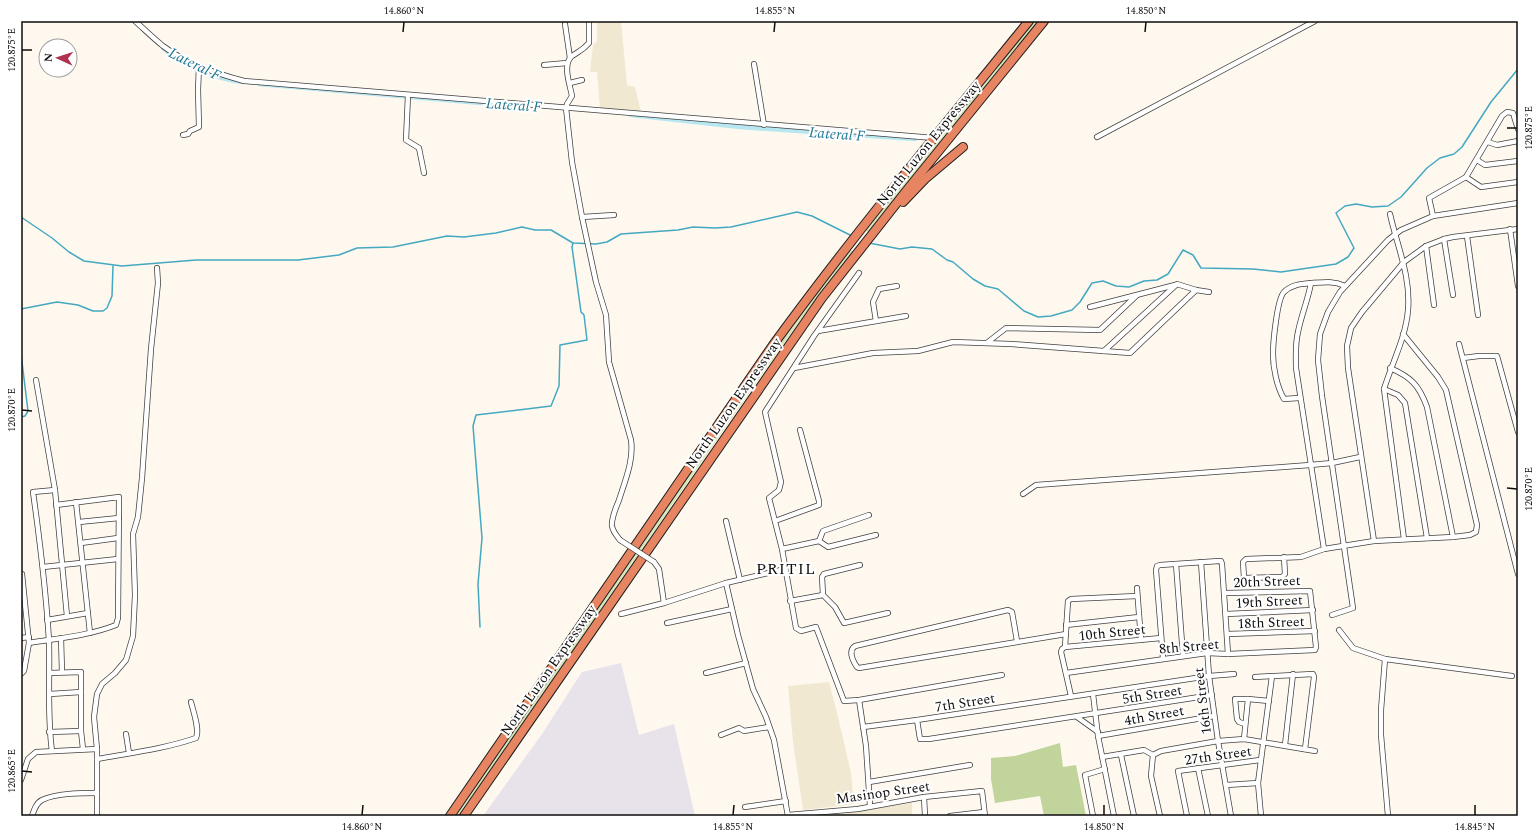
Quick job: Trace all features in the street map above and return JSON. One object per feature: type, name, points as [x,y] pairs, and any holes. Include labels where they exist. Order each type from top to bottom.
[{"type":"highway","name":"North Luzon Expressway","points":[[450,816],[773,345],[859,232],[1029,21]]},
{"type":"highway","name":"North Luzon Expressway","points":[[464,816],[822,298],[1044,21]]},
{"type":"highway","points":[[871,235],[925,179],[963,147]]},
{"type":"street","points":[[135,21],[164,46],[199,69],[244,81],[407,97],[934,138]]},
{"type":"street","points":[[589,21],[589,43],[583,50],[570,58],[567,63],[572,96],[566,109],[572,162],[582,217],[596,282],[606,315],[609,362],[632,448],[626,480],[614,514],[612,526],[620,540],[654,562],[659,569],[664,603]]},
{"type":"street","points":[[1097,137],[1315,21]]},
{"type":"street","points":[[565,24],[570,58]]},
{"type":"street","points":[[544,64],[567,63]]},
{"type":"street","points":[[754,64],[764,125]]},
{"type":"street","points":[[183,135],[188,134],[190,131],[199,127],[199,69]]},
{"type":"street","points":[[570,84],[582,80]]},
{"type":"street","points":[[407,97],[406,140],[419,148],[424,173]]},
{"type":"street","points":[[1433,216],[1429,198],[1466,177],[1502,116],[1507,112],[1513,113],[1518,129]]},
{"type":"street","points":[[1488,142],[1497,145],[1518,141]]},
{"type":"street","points":[[1477,160],[1485,165],[1518,161]]},
{"type":"street","points":[[1466,177],[1481,187],[1518,182]]},
{"type":"street","points":[[1332,615],[1353,608],[1318,360],[1320,334],[1328,312],[1345,286],[1388,240],[1407,227],[1433,216],[1518,203]]},
{"type":"street","points":[[1390,214],[1404,262],[1408,285],[1408,310],[1403,334],[1384,389],[1404,539]]},
{"type":"street","points":[[582,217],[614,215]]},
{"type":"street","points":[[1374,541],[1360,457],[1348,368],[1347,346],[1351,328],[1362,312],[1404,262],[1426,246],[1444,239],[1518,228]]},
{"type":"street","points":[[1510,230],[1518,286]]},
{"type":"street","points":[[1467,236],[1478,315]]},
{"type":"street","points":[[1444,239],[1453,295]]},
{"type":"street","points":[[1426,246],[1434,305]]},
{"type":"street","points":[[97,816],[97,748],[94,717],[97,694],[102,684],[115,673],[126,660],[133,636],[135,595],[133,534],[138,517],[142,478],[151,349],[158,283],[157,268]]},
{"type":"street","points":[[859,273],[818,331],[765,412],[781,482],[779,490],[769,498],[782,549],[796,628],[801,631],[816,627],[842,699],[846,701],[1002,675]]},
{"type":"street","points":[[1299,398],[1286,400],[1283,397],[1274,364],[1274,339],[1278,307],[1282,293],[1292,285],[1329,281],[1345,286]]},
{"type":"street","points":[[1311,283],[1297,333],[1296,368],[1299,398],[1324,549]]},
{"type":"street","points":[[1104,351],[1177,284]]},
{"type":"street","points":[[1090,307],[1177,284],[1196,290],[1209,292]]},
{"type":"street","points":[[876,321],[873,302],[879,289],[896,286]]},
{"type":"street","points":[[794,368],[873,353],[918,350],[953,342],[1130,353],[1196,290]]},
{"type":"street","points":[[988,343],[1006,328],[1100,330],[1136,296]]},
{"type":"street","points":[[818,331],[906,316]]},
{"type":"street","points":[[1284,557],[1285,574],[1282,577],[1244,578],[1244,560],[1284,557],[1301,557],[1324,549],[1344,545],[1374,541],[1453,537],[1474,534],[1476,532],[1477,525],[1446,390],[1438,377],[1403,334]]},
{"type":"street","points":[[1459,344],[1518,574]]},
{"type":"street","points":[[1463,358],[1497,356],[1518,432]]},
{"type":"street","points":[[1390,368],[1402,373],[1414,382],[1425,401],[1453,537]]},
{"type":"street","points":[[36,380],[55,490],[67,616]]},
{"type":"street","points":[[1384,389],[1398,395],[1405,403],[1427,538]]},
{"type":"street","points":[[775,521],[819,504],[800,430]]},
{"type":"street","points":[[1023,494],[1036,485],[1310,465],[1332,463],[1360,457]]},
{"type":"street","points":[[52,751],[49,732],[50,673],[47,620],[43,567],[33,492],[55,490]]},
{"type":"street","points":[[30,643],[90,633],[116,625],[118,618],[119,497],[56,505]]},
{"type":"street","points":[[76,502],[90,633]]},
{"type":"street","points":[[819,541],[822,531],[869,515]]},
{"type":"street","points":[[79,522],[119,518]]},
{"type":"street","points":[[726,521],[740,580]]},
{"type":"street","points":[[782,549],[819,541],[828,547],[876,535]]},
{"type":"street","points":[[81,542],[118,538]]},
{"type":"street","points":[[43,567],[118,559]]},
{"type":"street","points":[[1163,658],[1156,570],[1157,566],[1200,562],[1221,561],[1225,593],[1228,654]]},
{"type":"street","name":"16th Street","points":[[1200,562],[1209,676],[1214,716],[1231,816]]},
{"type":"street","points":[[1176,564],[1183,656]]},
{"type":"street","points":[[860,565],[824,574],[822,577],[823,595],[835,607],[844,623],[888,613]]},
{"type":"street","points":[[621,614],[664,603],[726,583],[785,569]]},
{"type":"street","points":[[21,674],[24,671],[30,643],[22,574]]},
{"type":"street","points":[[726,583],[753,689],[774,740],[788,815]]},
{"type":"street","points":[[1136,588],[1141,640]]},
{"type":"street","name":"20th Street","points":[[1225,593],[1310,591],[1313,610]]},
{"type":"street","points":[[790,601],[823,595]]},
{"type":"street","points":[[1071,696],[1061,652],[1065,647],[1068,601],[1071,599],[1137,596]]},
{"type":"street","points":[[667,623],[732,609]]},
{"type":"street","points":[[1017,641],[1012,612],[1008,610],[855,646],[851,651],[855,664],[860,668],[1066,634]]},
{"type":"street","points":[[1313,610],[1314,631]]},
{"type":"street","name":"19th Street","points":[[1226,614],[1313,610]]},
{"type":"street","points":[[47,620],[88,612]]},
{"type":"street","points":[[1066,626],[1139,617]]},
{"type":"street","points":[[1339,630],[1353,648],[1385,659],[1512,676]]},
{"type":"street","name":"8th Street","points":[[1066,673],[1163,658],[1207,653],[1228,654],[1315,650],[1314,631]]},
{"type":"street","name":"18th Street","points":[[1228,634],[1314,631]]},
{"type":"street","points":[[21,638],[29,636]]},
{"type":"street","points":[[61,638],[62,672]]},
{"type":"street","name":"10th Street","points":[[1065,647],[1161,638]]},
{"type":"street","points":[[1385,659],[1381,710],[1388,816]]},
{"type":"street","points":[[706,673],[746,663]]},
{"type":"street","points":[[50,673],[81,672],[81,731],[83,749]]},
{"type":"street","name":"7th Street","points":[[1095,714],[922,740],[919,738],[917,720],[1071,696],[1209,676],[1234,674]]},
{"type":"street","points":[[1285,745],[1293,674]]},
{"type":"street","points":[[1255,678],[1293,674],[1313,674],[1314,677],[1305,749]]},
{"type":"street","points":[[1261,816],[1258,783],[1272,676]]},
{"type":"street","points":[[50,694],[81,692]]},
{"type":"street","points":[[1093,694],[1098,734],[1114,816]]},
{"type":"street","name":"5th Street","points":[[1095,714],[1212,696]]},
{"type":"street","points":[[1246,724],[1239,722],[1237,718],[1234,701],[1237,698],[1269,701]]},
{"type":"street","points":[[1244,739],[1248,699]]},
{"type":"street","points":[[859,700],[869,782],[870,806]]},
{"type":"street","points":[[97,759],[179,744],[196,738],[197,734],[191,702]]},
{"type":"street","name":"4th Street","points":[[1098,734],[1214,716]]},
{"type":"street","points":[[1077,717],[1098,734]]},
{"type":"street","points":[[863,727],[917,720]]},
{"type":"street","points":[[721,735],[739,728],[744,731],[769,727]]},
{"type":"street","points":[[49,732],[81,731]]},
{"type":"street","points":[[126,734],[129,753]]},
{"type":"street","points":[[1153,755],[1161,751],[1218,741],[1244,739],[1315,751]]},
{"type":"street","points":[[21,780],[23,770],[28,759],[36,752],[97,748]]},
{"type":"street","points":[[1102,757],[1144,750],[1153,755]]},
{"type":"street","points":[[1121,755],[1134,816]]},
{"type":"street","points":[[1153,755],[1151,776],[1160,816]]},
{"type":"street","name":"27th Street","points":[[1187,816],[1178,771],[1260,760]]},
{"type":"street","points":[[869,782],[970,765]]},
{"type":"street","points":[[1198,768],[1208,816]]},
{"type":"street","points":[[1093,816],[1085,775],[1105,769]]},
{"type":"street","points":[[1226,785],[1258,783]]},
{"type":"street","name":"Masinop Street","points":[[788,815],[982,791],[984,814]]},
{"type":"street","points":[[32,816],[38,803],[42,800],[68,795],[97,793]]},
{"type":"street","points":[[924,797],[925,816]]},
{"type":"street","points":[[745,807],[786,801]]},
{"type":"street","points":[[950,816],[984,814]]},
{"type":"shaded area","points":[[597,21],[621,21],[627,85],[635,87],[641,112],[600,109],[597,72],[590,72],[593,45],[597,41]]},
{"type":"shaded area","points":[[621,663],[639,735],[674,724],[695,816],[483,816],[542,734],[582,672]]},
{"type":"shaded area","points":[[829,682],[851,773],[854,804],[803,810],[793,742],[788,686]]},
{"type":"shaded area","points":[[912,803],[912,816],[826,816]]},
{"type":"green space","points":[[1032,21],[1038,21],[868,232],[864,230]]},
{"type":"green space","points":[[849,248],[853,252],[799,322],[749,393],[459,816],[452,816],[746,389]]},
{"type":"green space","points":[[1060,743],[1063,767],[1076,765],[1086,816],[1044,816],[1040,796],[995,803],[991,779],[991,758],[1015,756]]},
{"type":"waterway","name":"Lateral F","points":[[163,48],[181,61],[201,71],[222,78],[243,82]]},
{"type":"waterway","points":[[869,243],[900,249],[912,247],[932,249],[947,260],[953,262],[973,279],[985,286],[998,289],[1024,311],[1038,317],[1051,316],[1072,310],[1080,302],[1092,283],[1103,281],[1116,286],[1129,287],[1144,281],[1157,280],[1168,274],[1183,250],[1193,255],[1201,268],[1253,269],[1281,272],[1336,264],[1348,257],[1354,248],[1336,213],[1345,206],[1356,204],[1372,207],[1388,206],[1401,197],[1427,168],[1440,158],[1454,154],[1462,147],[1491,102],[1518,69]]},
{"type":"waterway","name":"Lateral F","points":[[259,84],[481,103]]},
{"type":"waterway","name":"Lateral F","points":[[631,115],[740,127],[915,139]]},
{"type":"waterway","points":[[21,217],[52,238],[69,252],[84,261],[122,266],[196,260],[298,260],[339,255],[357,248],[393,247],[447,236],[464,237],[496,233],[522,227],[535,230],[551,230],[573,243],[596,244],[607,242],[621,234],[678,230],[693,227],[731,227],[797,212],[812,216],[852,236]]},
{"type":"waterway","points":[[480,627],[478,584],[482,538],[473,426],[476,415],[551,406],[559,386],[560,345],[587,340],[584,315],[581,312],[572,247],[573,243]]},
{"type":"waterway","points":[[21,309],[57,302],[78,305],[93,311],[103,311],[107,308],[112,296],[113,266]]},
{"type":"waterway","points":[[21,354],[28,411],[25,416],[21,417]]},
{"type":"district","name":"PRITIL","points":[[786,568]]}]
